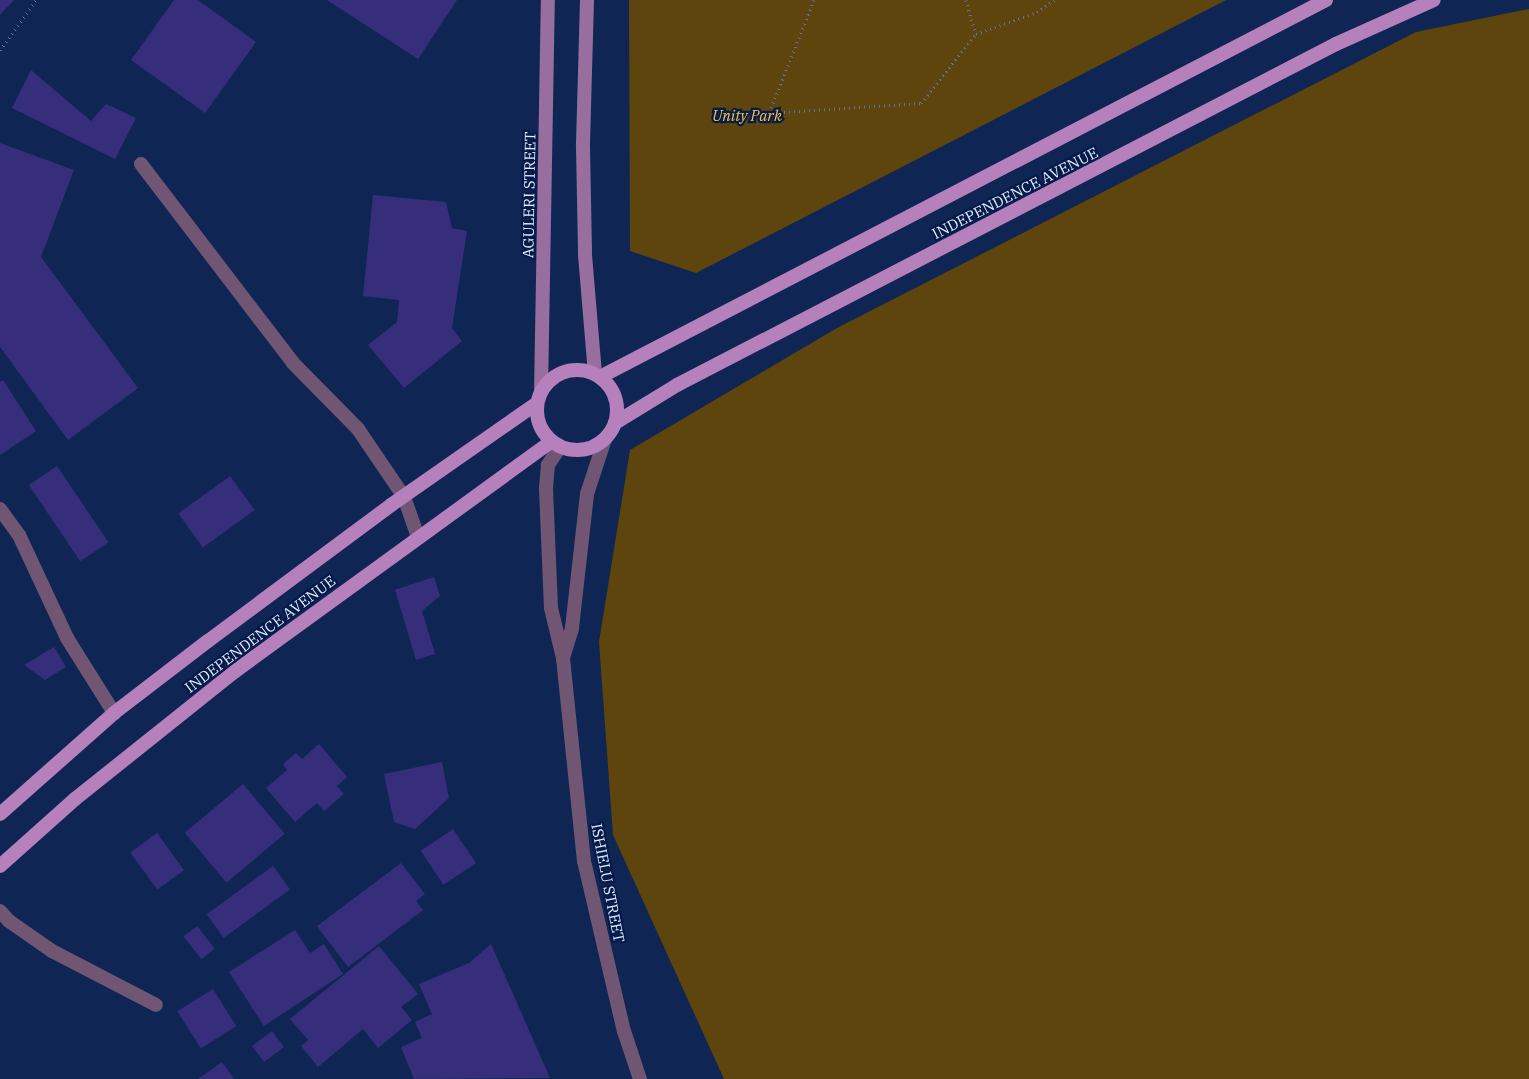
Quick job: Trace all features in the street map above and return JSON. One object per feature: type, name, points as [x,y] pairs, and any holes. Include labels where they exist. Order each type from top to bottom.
[{"type":"main road","name":"AGULERI STREET","points":[[539,397],[548,0]]},
{"type":"main road","points":[[587,0],[583,147],[585,245],[598,376]]},
{"type":"main road","name":"INDEPENDENCE AVENUE","points":[[598,376],[1326,0]]},
{"type":"main road","name":"INDEPENDENCE AVENUE","points":[[605,439],[615,423],[677,385],[1336,44],[1434,0]]},
{"type":"main road","name":"INDEPENDENCE AVENUE","points":[[0,814],[114,713],[539,397],[551,380],[565,372],[580,370],[598,376],[616,397],[615,423]]},
{"type":"main road","points":[[539,397],[539,424],[555,444],[583,450],[605,439]]},
{"type":"main road","name":"INDEPENDENCE AVENUE","points":[[0,866],[75,799],[234,672],[418,537],[555,444]]},
{"type":"street","points":[[142,164],[293,363],[358,429],[404,497],[418,537]]},
{"type":"street","points":[[563,658],[572,628],[587,494],[605,439]]},
{"type":"street","name":"ISHIELU STREET","points":[[555,444],[548,465],[545,511],[551,608],[563,658],[584,861],[624,1031],[640,1079]]},
{"type":"street","points":[[0,509],[19,535],[67,638],[114,713]]},
{"type":"street","points":[[0,911],[9,921],[52,950],[156,1005]]},
{"type":"path","points":[[0,50],[36,0]]},
{"type":"path","points":[[814,0],[769,113],[921,103],[976,34],[1037,12],[1054,0]]},
{"type":"path","points":[[966,0],[976,34]]},
{"type":"green space","name":"Unity Park","points":[[629,0],[1226,0],[696,273],[630,251]]},
{"type":"green space","points":[[1529,9],[1529,1079],[724,1079],[613,835],[599,642],[630,450],[837,328],[1416,32]]},
{"type":"building","points":[[0,0],[14,0],[0,15]]},
{"type":"building","points":[[174,0],[198,0],[256,42],[205,113],[131,60]]},
{"type":"building","points":[[327,0],[457,0],[418,59]]},
{"type":"building","points":[[31,70],[91,121],[106,104],[136,118],[115,159],[12,108]]},
{"type":"building","points":[[0,143],[74,170],[41,257],[138,388],[68,440],[0,347]]},
{"type":"building","points":[[373,195],[446,202],[452,228],[467,231],[452,328],[462,341],[404,388],[368,345],[397,322],[399,300],[363,296]]},
{"type":"building","points":[[3,380],[36,431],[0,455],[0,382]]},
{"type":"building","points":[[57,466],[108,542],[80,561],[29,485]]},
{"type":"building","points":[[230,476],[255,510],[203,548],[178,514]]},
{"type":"building","points":[[434,577],[440,596],[422,611],[435,654],[416,660],[395,590]]},
{"type":"building","points":[[54,647],[66,667],[45,680],[24,665]]},
{"type":"building","points":[[319,744],[347,777],[337,786],[344,794],[324,811],[317,803],[295,822],[266,788],[287,770],[283,764],[296,753],[302,759]]},
{"type":"building","points":[[442,762],[449,798],[415,829],[394,822],[384,774]]},
{"type":"building","points":[[243,784],[285,834],[227,883],[185,833]]},
{"type":"building","points":[[453,829],[476,863],[444,885],[421,851]]},
{"type":"building","points":[[157,833],[184,870],[157,890],[130,852]]},
{"type":"building","points":[[401,863],[425,894],[416,901],[423,910],[348,967],[317,926]]},
{"type":"building","points":[[273,866],[290,889],[224,938],[207,914]]},
{"type":"building","points":[[197,926],[215,949],[201,959],[184,936]]},
{"type":"building","points":[[295,930],[310,953],[324,944],[343,974],[264,1026],[229,972]]},
{"type":"building","points":[[491,944],[550,1078],[414,1079],[401,1047],[422,1038],[415,1022],[432,1014],[419,984],[469,963]]},
{"type":"building","points":[[379,946],[418,994],[401,1007],[412,1020],[378,1048],[363,1029],[318,1067],[301,1046],[308,1040],[290,1019]]},
{"type":"building","points":[[213,989],[236,1026],[201,1049],[177,1011]]},
{"type":"building","points":[[272,1031],[284,1047],[264,1062],[252,1046]]},
{"type":"building","points":[[222,1062],[234,1079],[198,1079]]}]
